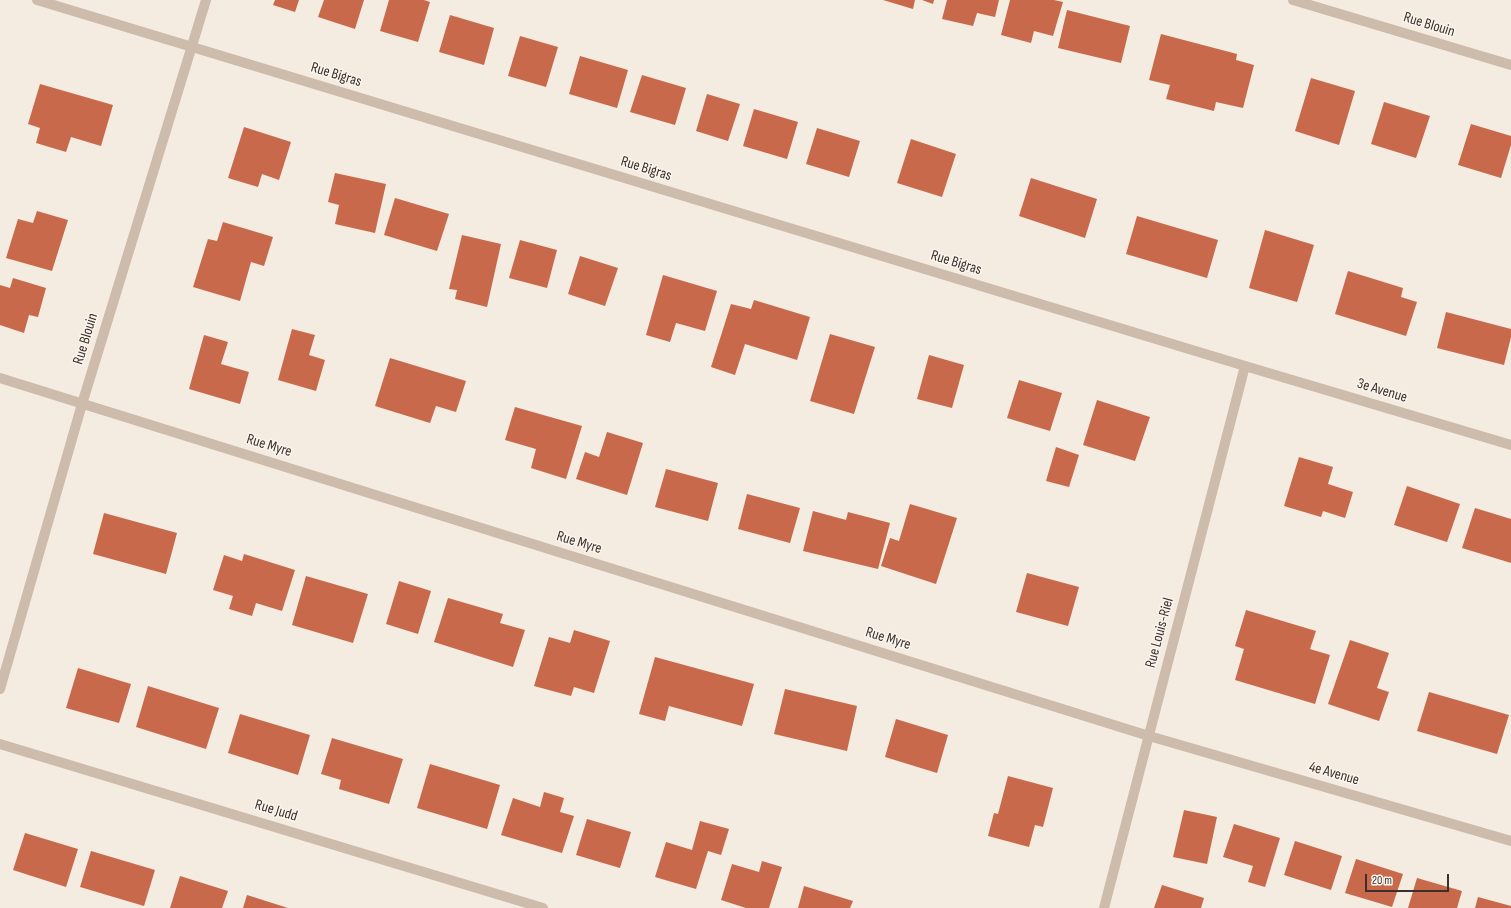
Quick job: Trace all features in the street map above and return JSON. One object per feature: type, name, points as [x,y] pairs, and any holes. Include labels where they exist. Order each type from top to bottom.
[{"type":"street","name":"Rue Bigras","points":[[37,0],[1245,366]]},
{"type":"street","name":"Rue Blouin","points":[[0,689],[82,404],[206,0]]},
{"type":"street","name":"Rue Blouin","points":[[1293,0],[1511,65]]},
{"type":"street","name":"3e Avenue","points":[[1245,366],[1511,445]]},
{"type":"street","name":"Rue Louis-Riel","points":[[1104,908],[1245,366]]},
{"type":"street","name":"Rue Myre","points":[[0,378],[1149,736]]},
{"type":"street","name":"4e Avenue","points":[[1149,736],[1511,842]]},
{"type":"street","name":"Rue Judd","points":[[0,744],[543,908]]},
{"type":"building","points":[[275,0],[299,0],[295,12],[273,5]]},
{"type":"building","points":[[324,0],[364,0],[355,29],[318,17]]},
{"type":"building","points":[[389,0],[424,0],[430,2],[418,42],[380,31]]},
{"type":"building","points":[[883,0],[915,0],[913,9]]},
{"type":"building","points":[[922,0],[934,0],[933,4]]},
{"type":"building","points":[[947,0],[999,0],[995,17],[977,13],[973,26],[942,19]]},
{"type":"building","points":[[1010,0],[1054,0],[1063,2],[1053,36],[1034,31],[1031,43],[1001,35]]},
{"type":"building","points":[[1067,10],[1130,26],[1121,63],[1058,48]]},
{"type":"building","points":[[450,15],[494,28],[484,65],[439,52]]},
{"type":"building","points":[[1161,34],[1237,54],[1236,60],[1254,65],[1243,108],[1216,102],[1214,111],[1166,99],[1170,85],[1149,80]]},
{"type":"building","points":[[520,36],[558,47],[546,87],[508,76]]},
{"type":"building","points":[[580,56],[628,70],[617,108],[569,94]]},
{"type":"building","points":[[642,75],[686,88],[675,125],[630,112]]},
{"type":"building","points":[[1311,78],[1355,91],[1339,145],[1295,131]]},
{"type":"building","points":[[40,84],[113,105],[101,146],[71,137],[66,152],[36,143],[40,128],[28,124]]},
{"type":"building","points":[[707,94],[740,104],[728,141],[696,131]]},
{"type":"building","points":[[1384,102],[1430,116],[1416,158],[1371,144]]},
{"type":"building","points":[[754,109],[798,122],[787,159],[743,146]]},
{"type":"building","points":[[1471,124],[1511,136],[1511,145],[1501,178],[1458,165]]},
{"type":"building","points":[[244,127],[291,142],[279,180],[262,174],[258,187],[228,178]]},
{"type":"building","points":[[817,128],[860,141],[849,177],[806,164]]},
{"type":"building","points":[[911,139],[956,154],[942,197],[897,183]]},
{"type":"building","points":[[335,173],[386,184],[375,233],[335,224],[339,205],[328,202]]},
{"type":"building","points":[[1031,178],[1097,199],[1085,238],[1019,216]]},
{"type":"building","points":[[395,198],[449,214],[437,251],[384,235]]},
{"type":"building","points":[[37,211],[68,220],[52,271],[6,258],[18,219],[33,223]]},
{"type":"building","points":[[1137,216],[1218,240],[1207,278],[1126,254]]},
{"type":"building","points":[[223,222],[273,237],[264,266],[251,262],[240,301],[193,287],[208,239],[217,241]]},
{"type":"building","points":[[1265,230],[1314,245],[1297,302],[1249,288]]},
{"type":"building","points":[[462,235],[501,244],[487,307],[455,299],[457,290],[449,289]]},
{"type":"building","points":[[520,240],[557,250],[547,288],[509,278]]},
{"type":"building","points":[[580,256],[618,268],[605,306],[568,294]]},
{"type":"building","points":[[1348,271],[1403,288],[1401,297],[1417,302],[1406,336],[1335,314]]},
{"type":"building","points":[[663,275],[717,291],[705,331],[676,323],[670,342],[646,335]]},
{"type":"building","points":[[13,278],[46,288],[38,317],[29,315],[24,333],[0,325],[0,285],[10,288]]},
{"type":"building","points":[[754,300],[810,317],[797,360],[745,344],[735,375],[711,367],[731,304],[751,309]]},
{"type":"building","points":[[1446,312],[1511,329],[1511,337],[1504,365],[1437,348]]},
{"type":"building","points":[[292,329],[315,335],[309,355],[325,360],[316,391],[278,380]]},
{"type":"building","points":[[830,334],[875,347],[854,414],[810,401]]},
{"type":"building","points":[[204,335],[228,342],[221,364],[249,372],[240,404],[189,389]]},
{"type":"building","points":[[929,355],[964,365],[952,408],[917,399]]},
{"type":"building","points":[[390,358],[466,381],[456,412],[436,406],[430,423],[375,406]]},
{"type":"building","points":[[1019,380],[1062,393],[1050,431],[1007,418]]},
{"type":"building","points":[[1097,400],[1150,417],[1135,461],[1083,445]]},
{"type":"building","points":[[515,407],[582,426],[566,479],[531,468],[536,449],[505,440]]},
{"type":"building","points":[[607,432],[643,443],[627,495],[576,479],[585,452],[599,457]]},
{"type":"building","points":[[1056,447],[1079,455],[1069,487],[1046,481]]},
{"type":"building","points":[[1299,457],[1333,467],[1328,484],[1353,492],[1345,518],[1323,511],[1321,517],[1284,506]]},
{"type":"building","points":[[666,469],[718,483],[708,521],[655,507]]},
{"type":"building","points":[[1407,486],[1460,504],[1447,542],[1394,525]]},
{"type":"building","points":[[747,494],[800,508],[790,543],[738,529]]},
{"type":"building","points":[[910,504],[957,518],[936,584],[881,566],[890,538],[899,541]]},
{"type":"building","points":[[1475,508],[1511,519],[1511,563],[1462,548]]},
{"type":"building","points":[[813,511],[846,520],[848,512],[890,523],[878,569],[803,551]]},
{"type":"building","points":[[104,513],[177,533],[166,574],[93,554]]},
{"type":"building","points":[[244,554],[295,570],[282,611],[256,603],[252,616],[229,609],[233,596],[213,590],[224,555],[242,561]]},
{"type":"building","points":[[1027,573],[1079,587],[1068,626],[1016,612]]},
{"type":"building","points":[[306,576],[368,594],[353,643],[292,625]]},
{"type":"building","points":[[399,581],[431,591],[418,634],[386,624]]},
{"type":"building","points":[[448,598],[503,614],[500,623],[525,630],[513,667],[434,642]]},
{"type":"building","points":[[1246,610],[1316,631],[1310,649],[1330,655],[1315,704],[1235,680],[1244,649],[1235,646]]},
{"type":"building","points":[[574,630],[610,641],[594,693],[574,687],[571,696],[534,686],[549,637],[570,643]]},
{"type":"building","points":[[1350,640],[1389,653],[1377,688],[1389,692],[1379,721],[1328,704]]},
{"type":"building","points":[[655,657],[754,684],[742,726],[669,706],[665,721],[639,714]]},
{"type":"building","points":[[78,668],[131,684],[119,723],[66,708]]},
{"type":"building","points":[[148,686],[219,708],[206,749],[136,727]]},
{"type":"building","points":[[785,689],[857,706],[847,751],[774,734]]},
{"type":"building","points":[[1429,692],[1509,715],[1497,754],[1417,731]]},
{"type":"building","points":[[240,714],[310,735],[298,775],[228,753]]},
{"type":"building","points":[[896,719],[948,735],[937,773],[885,757]]},
{"type":"building","points":[[332,738],[403,759],[389,804],[339,789],[341,780],[321,774]]},
{"type":"building","points":[[430,764],[500,785],[487,829],[417,808]]},
{"type":"building","points":[[1008,776],[1053,788],[1043,827],[1035,825],[1029,847],[988,836],[994,813],[998,814]]},
{"type":"building","points":[[544,792],[564,798],[560,812],[574,816],[562,853],[501,835],[513,798],[540,807]]},
{"type":"building","points":[[1184,810],[1217,817],[1207,864],[1173,857]]},
{"type":"building","points":[[587,819],[631,832],[620,868],[576,855]]},
{"type":"building","points":[[700,821],[729,829],[721,855],[708,851],[696,889],[655,877],[666,842],[692,850]]},
{"type":"building","points":[[1234,824],[1280,838],[1265,887],[1248,882],[1253,866],[1223,857]]},
{"type":"building","points":[[25,833],[78,849],[66,887],[13,870]]},
{"type":"building","points":[[1295,841],[1342,856],[1331,890],[1284,875]]},
{"type":"building","points":[[91,851],[155,870],[144,906],[80,887]]},
{"type":"building","points":[[1356,859],[1403,874],[1392,907],[1345,893]]},
{"type":"building","points":[[762,861],[782,867],[769,908],[746,908],[721,900],[732,864],[759,872]]},
{"type":"building","points":[[180,876],[228,891],[222,908],[170,908]]},
{"type":"building","points":[[1417,878],[1462,891],[1457,908],[1408,908]]},
{"type":"building","points":[[1162,885],[1204,898],[1201,908],[1154,908]]},
{"type":"building","points":[[804,886],[853,901],[850,908],[798,908]]},
{"type":"building","points":[[247,895],[288,908],[243,908]]},
{"type":"building","points":[[1478,897],[1511,906],[1511,908],[1475,908]]}]
